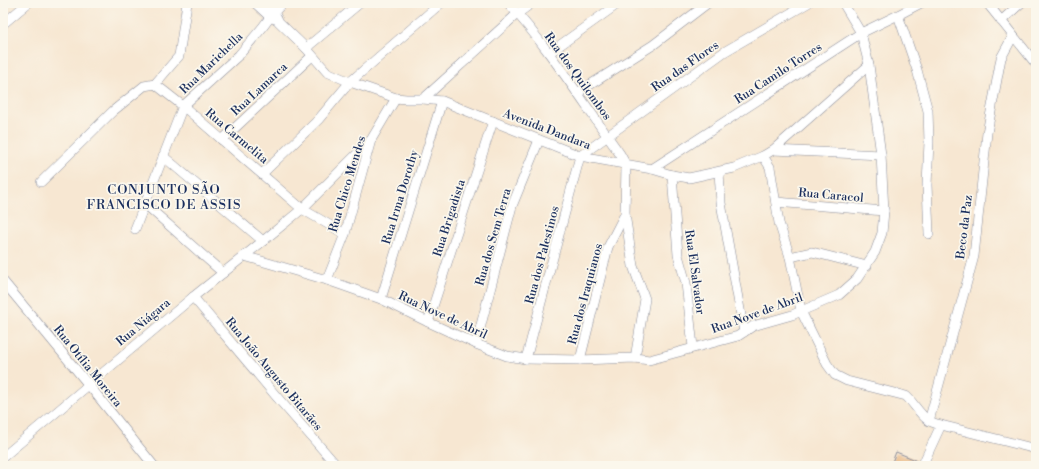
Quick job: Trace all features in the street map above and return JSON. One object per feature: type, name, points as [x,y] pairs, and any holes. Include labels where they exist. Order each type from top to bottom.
[{"type":"street","points":[[3,24],[28,3]]},
{"type":"street","points":[[41,182],[113,111],[144,86],[155,84],[179,56],[187,3]]},
{"type":"street","name":"Avenida Dandara","points":[[255,3],[272,14],[306,48],[327,72],[350,82],[396,98],[442,101],[580,156],[652,169],[689,178],[734,168],[764,156],[773,150],[869,65]]},
{"type":"street","name":"Avenida Dandara","points":[[267,3],[272,14]]},
{"type":"street","name":"Rua Marichella","points":[[183,106],[239,55],[272,14],[283,3]]},
{"type":"street","points":[[306,48],[360,3]]},
{"type":"street","points":[[262,174],[318,120],[350,82],[441,3]]},
{"type":"street","name":"Rua dos Quilombos","points":[[508,3],[549,53],[620,154],[626,165]]},
{"type":"street","points":[[422,99],[517,14],[532,3]]},
{"type":"street","points":[[549,53],[619,3]]},
{"type":"street","points":[[577,93],[653,45],[708,3]]},
{"type":"street","name":"Rua das Flores","points":[[580,156],[724,52],[808,3]]},
{"type":"street","name":"Rua Nove de Abril","points":[[244,256],[327,280],[381,299],[476,344],[507,356],[526,359],[580,360],[635,358],[649,360],[738,336],[753,326],[792,315],[839,295],[857,279],[875,252],[882,233],[884,211],[881,155],[869,65],[861,33],[842,3]]},
{"type":"street","name":"Rua Camilo Torres","points":[[652,169],[861,33],[898,16],[921,3]]},
{"type":"street","points":[[987,3],[1036,64]]},
{"type":"street","points":[[1001,21],[1021,3]]},
{"type":"street","points":[[898,16],[917,70],[928,111],[929,142],[927,185],[929,234]]},
{"type":"street","name":"Beco da Paz","points":[[928,421],[974,256],[986,133],[1001,58],[1013,36]]},
{"type":"street","name":"Rua Lamarca","points":[[222,140],[312,56]]},
{"type":"street","name":"Rua Carmelita","points":[[155,84],[183,106],[302,208],[345,234]]},
{"type":"street","name":"Rua Chico Mendes","points":[[327,280],[345,234],[371,140],[396,98]]},
{"type":"street","name":"Rua Irma Dorothy","points":[[381,299],[442,101]]},
{"type":"street","points":[[135,229],[183,106]]},
{"type":"street","name":"Rua Brigadista","points":[[428,322],[492,121]]},
{"type":"street","name":"Rua Niágara","points":[[3,457],[193,297],[264,241],[302,208],[371,140]]},
{"type":"street","name":"Rua dos Sem Terra","points":[[476,344],[512,206],[539,140]]},
{"type":"street","points":[[773,150],[881,155]]},
{"type":"street","points":[[163,156],[264,241]]},
{"type":"street","name":"Rua dos Palestinos","points":[[526,359],[580,156]]},
{"type":"street","points":[[764,156],[770,167],[779,223],[790,257],[801,311],[827,364],[835,375],[847,381],[906,396],[928,421],[941,426],[1036,450]]},
{"type":"street","name":"Rua dos Iraquianos","points":[[580,360],[608,247],[625,214],[626,165]]},
{"type":"street","points":[[719,172],[721,203],[744,332]]},
{"type":"street","name":"Rua El Salvador","points":[[672,175],[678,255],[686,283],[693,347]]},
{"type":"street","name":"Rua Caracol","points":[[776,202],[884,211]]},
{"type":"street","points":[[145,204],[223,273]]},
{"type":"street","points":[[625,214],[633,266],[645,299],[635,358]]},
{"type":"street","points":[[790,257],[812,252],[867,266]]},
{"type":"street","name":"Rua Otília Moreira","points":[[3,281],[154,466]]},
{"type":"street","name":"Rua João Augusto Bitarães","points":[[193,297],[337,466]]},
{"type":"street","points":[[922,466],[941,426]]},
{"type":"building","points":[[896,452],[916,460],[914,466],[902,466],[892,462]]},
{"type":"district","name":"CONJUNTO SÃO FRANCISCO DE ASSIS","points":[[164,196]]}]
